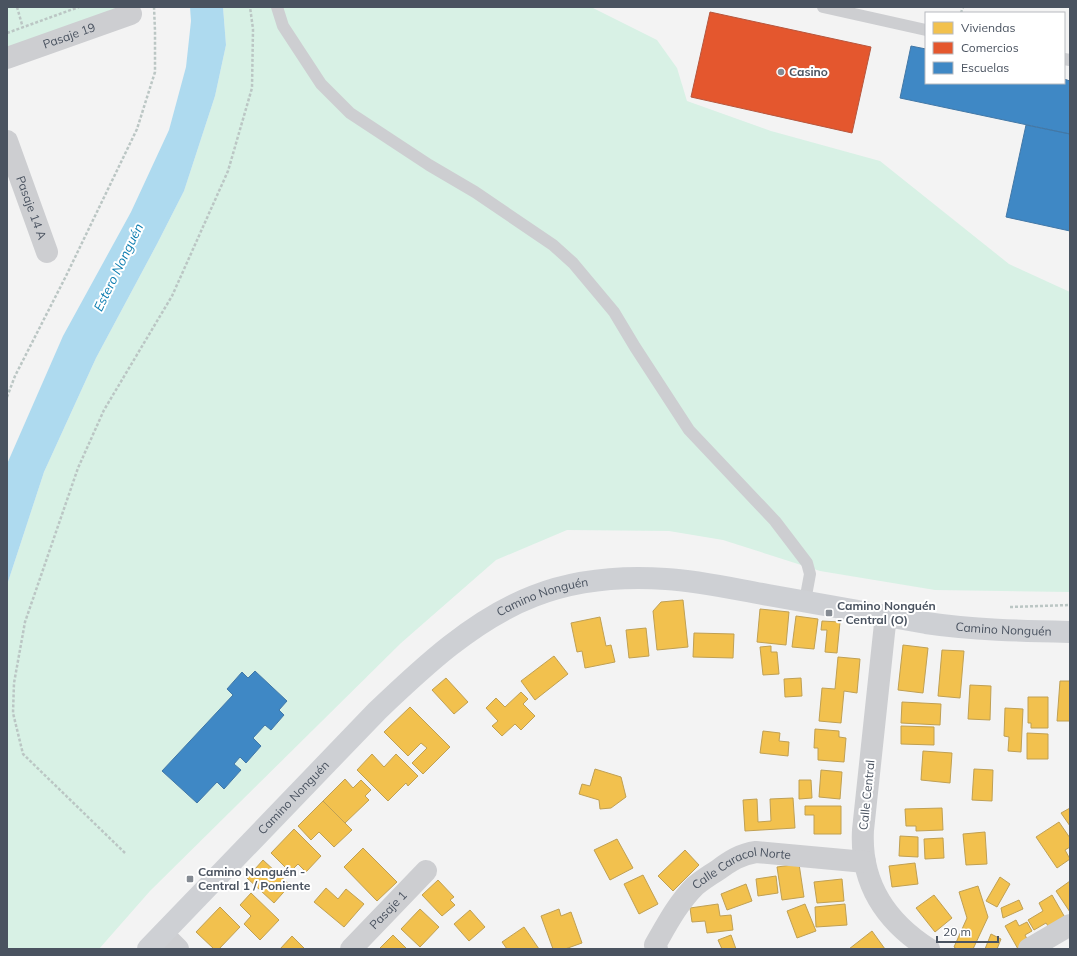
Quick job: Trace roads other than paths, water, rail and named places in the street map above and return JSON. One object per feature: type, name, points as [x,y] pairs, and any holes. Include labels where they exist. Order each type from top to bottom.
[{"type":"main road","name":"Camino Nonguén","points":[[163,944],[377,712],[404,686],[431,661],[480,624],[516,603],[536,595],[578,583],[634,578],[666,579],[699,582],[886,616],[961,627],[1016,631],[1070,632]]},
{"type":"street","name":"Pasaje 19","points":[[7,58],[131,14]]},
{"type":"street","name":"Pasaje 14 A","points":[[7,141],[47,252]]},
{"type":"street","name":"Calle Central","points":[[886,616],[863,830],[865,862],[867,873],[874,890],[890,915],[913,938],[930,949]]},
{"type":"street","name":"Calle Caracol Norte","points":[[652,948],[679,904],[696,886],[740,856],[756,852],[865,862]]},
{"type":"street","name":"Pasaje 1","points":[[351,949],[426,871]]},
{"type":"street","points":[[1029,949],[1070,925]]},
{"type":"lane","points":[[277,7],[283,26],[321,84],[350,113],[429,165],[475,192],[553,246],[573,263],[614,312],[689,430],[775,521],[803,558],[807,564],[810,574],[805,601]]},
{"type":"lane","points":[[823,7],[925,30]]},
{"type":"water","name":"Estero Nonguén","points":[[190,7],[223,7],[226,45],[215,96],[184,191],[96,358],[44,472],[7,585],[7,464],[63,336],[131,212],[169,130],[186,67],[191,21]]},
{"type":"place","name":"Casino","points":[[781,72]]},
{"type":"place","name":"Camino Nonguén - Central (O)","points":[[829,613]]},
{"type":"place","name":"Camino Nonguén - Central 1 / Poniente","points":[[190,879]]}]
